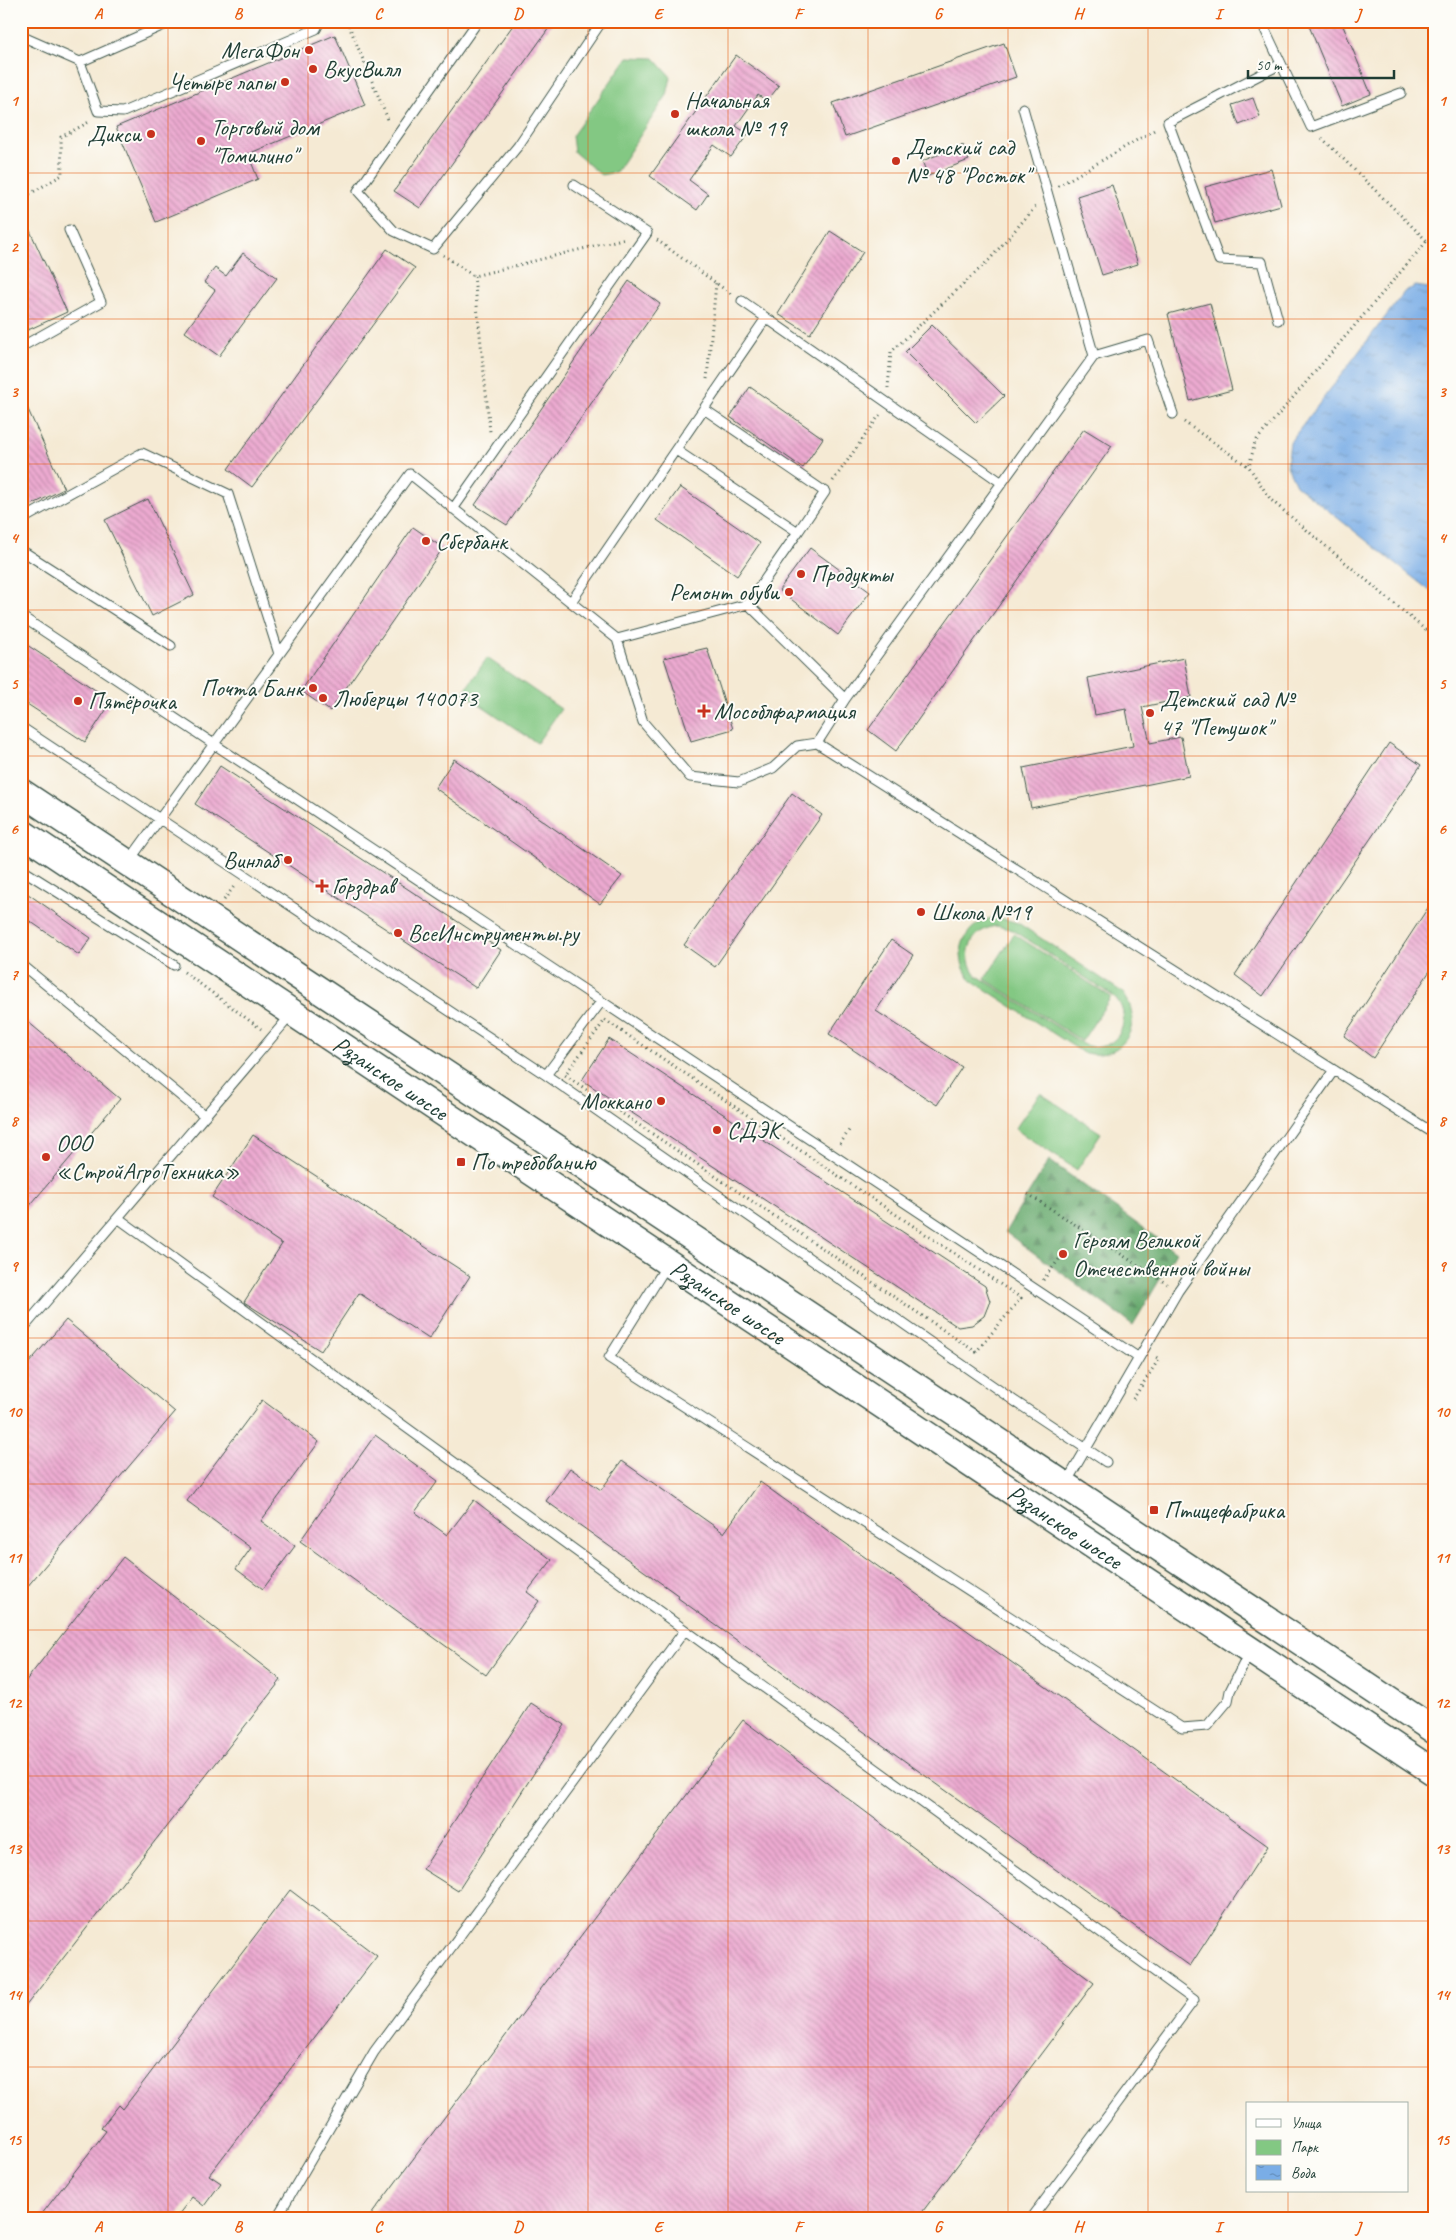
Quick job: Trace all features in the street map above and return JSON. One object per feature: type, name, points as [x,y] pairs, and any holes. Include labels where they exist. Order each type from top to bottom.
[{"type":"main road","name":"Рязанское шоссе","points":[[21,792],[1435,1731]]},
{"type":"main road","name":"Рязанское шоссе","points":[[21,832],[1435,1773]]},
{"type":"lane","points":[[80,62],[173,21]]},
{"type":"lane","points":[[21,36],[80,62],[98,112],[123,112],[316,29],[320,21]]},
{"type":"lane","points":[[478,21],[358,190],[394,231],[433,249],[518,146],[602,21]]},
{"type":"lane","points":[[1261,21],[1311,127],[1400,93]]},
{"type":"lane","points":[[1278,320],[1262,262],[1219,260],[1168,122],[1282,64]]},
{"type":"lane","points":[[1023,108],[1094,356]]},
{"type":"lane","points":[[453,509],[647,233],[574,185]]},
{"type":"lane","points":[[21,347],[101,302],[69,230]]},
{"type":"lane","points":[[742,301],[1002,483]]},
{"type":"lane","points":[[571,602],[766,318]]},
{"type":"lane","points":[[817,743],[846,699],[1094,356],[1148,340],[1173,414]]},
{"type":"lane","points":[[618,639],[748,604],[825,492],[704,409]]},
{"type":"lane","points":[[676,450],[798,532]]},
{"type":"lane","points":[[21,520],[142,453],[228,494],[279,654]]},
{"type":"lane","points":[[127,863],[410,474],[618,639],[643,722],[690,777],[739,782],[773,768],[797,746],[817,743],[1435,1134]]},
{"type":"lane","points":[[21,550],[171,646]]},
{"type":"lane","points":[[748,604],[846,699]]},
{"type":"lane","points":[[21,616],[1139,1358]]},
{"type":"lane","points":[[21,727],[546,1075],[1013,1400],[1106,1462]]},
{"type":"lane","points":[[21,869],[174,965]]},
{"type":"lane","points":[[21,964],[205,1116]]},
{"type":"lane","points":[[546,1075],[601,1002]]},
{"type":"lane","points":[[21,1331],[292,1012]]},
{"type":"lane","points":[[1065,1484],[1178,1291],[1334,1070]]},
{"type":"lane","points":[[118,1218],[1194,2000],[1031,2219]]},
{"type":"lane","points":[[668,1263],[609,1358],[1182,1728],[1207,1726],[1228,1701],[1230,1691],[1250,1650]]},
{"type":"lane","points":[[276,2219],[374,2052],[685,1630]]},
{"type":"path","points":[[347,21],[395,138]]},
{"type":"path","points":[[21,199],[62,175],[60,137],[104,114],[98,112]]},
{"type":"path","points":[[825,492],[887,403],[891,352],[990,260],[1047,193],[1168,122]]},
{"type":"path","points":[[1311,127],[1427,241]]},
{"type":"path","points":[[433,249],[474,276],[647,233],[742,301]]},
{"type":"path","points":[[1249,467],[1254,442],[1427,241],[1435,237]]},
{"type":"path","points":[[474,276],[492,452]]},
{"type":"path","points":[[704,409],[716,283]]},
{"type":"path","points":[[1173,414],[1249,467],[1270,500],[1435,638]]},
{"type":"path","points":[[604,1020],[956,1255],[1021,1298],[976,1352],[968,1347],[565,1075],[604,1020]]},
{"type":"path","points":[[1028,1194],[1178,1291]]},
{"type":"green space","points":[[628,57],[654,58],[671,77],[667,95],[616,172],[601,175],[574,152],[572,136]]},
{"type":"green space","points":[[487,658],[561,709],[537,743],[463,693]]},
{"type":"green space","points":[[997,917],[1018,923],[1122,992],[1129,1004],[1132,1017],[1131,1028],[1126,1039],[1119,1047],[1108,1052],[1096,1054],[1082,1052],[971,980],[965,970],[961,950],[969,932],[976,925]],"holes":[[[997,926],[1013,930],[1116,998],[1121,1007],[1123,1017],[1119,1034],[1113,1041],[1096,1047],[1085,1045],[976,975],[969,959],[969,951],[975,938],[980,932]]]},
{"type":"green space","points":[[1014,934],[1111,997],[1082,1041],[985,979]]},
{"type":"green space","points":[[1040,1093],[1101,1133],[1077,1170],[1015,1129]]},
{"type":"green space","points":[[1049,1160],[1176,1252],[1133,1325],[1005,1232]]},
{"type":"water","points":[[1416,286],[1435,289],[1435,595],[1296,485],[1287,466],[1290,442],[1405,291]]},
{"type":"building","points":[[516,21],[554,21],[420,208],[394,191]]},
{"type":"building","points":[[1307,21],[1341,21],[1371,94],[1342,106]]},
{"type":"building","name":"Торговый дом \"Томилино\"","points":[[335,35],[365,105],[248,154],[258,179],[156,222],[116,127]]},
{"type":"building","points":[[1004,43],[1016,77],[845,137],[833,103]]},
{"type":"building","points":[[736,55],[779,86],[767,101],[758,95],[736,126],[748,134],[731,157],[714,145],[689,180],[708,194],[697,210],[650,176]]},
{"type":"building","points":[[1253,98],[1260,117],[1239,125],[1232,105]]},
{"type":"building","points":[[963,145],[969,160],[928,176],[922,161]]},
{"type":"building","points":[[1271,169],[1281,205],[1215,223],[1205,187]]},
{"type":"building","points":[[1112,185],[1138,264],[1102,275],[1077,196]]},
{"type":"building","points":[[21,211],[67,312],[28,330],[21,316]]},
{"type":"building","points":[[830,231],[863,252],[810,334],[778,314]]},
{"type":"building","points":[[387,249],[415,268],[252,487],[228,469]]},
{"type":"building","points":[[243,253],[277,278],[219,356],[185,332],[215,290],[204,282],[215,268],[226,276]]},
{"type":"building","points":[[629,281],[660,304],[507,525],[475,505]]},
{"type":"building","points":[[1210,303],[1232,390],[1190,401],[1168,314]]},
{"type":"building","points":[[932,325],[1004,396],[976,423],[905,352]]},
{"type":"building","points":[[750,387],[823,438],[803,468],[730,417]]},
{"type":"building","points":[[21,394],[64,489],[21,510]]},
{"type":"building","points":[[1084,429],[1112,446],[896,751],[868,730]]},
{"type":"building","points":[[680,487],[760,543],[737,576],[657,520]]},
{"type":"building","points":[[148,499],[194,595],[152,616],[105,520]]},
{"type":"building","points":[[413,527],[443,548],[330,711],[301,691]]},
{"type":"building","points":[[810,548],[870,592],[838,635],[779,590]]},
{"type":"building","points":[[21,641],[112,701],[85,742],[21,700]]},
{"type":"building","points":[[707,648],[733,729],[691,741],[664,658]]},
{"type":"building","points":[[1184,658],[1191,697],[1142,707],[1150,743],[1181,737],[1189,776],[1031,808],[1023,768],[1133,746],[1126,709],[1095,715],[1088,678]]},
{"type":"building","points":[[1389,743],[1421,765],[1263,996],[1235,975]]},
{"type":"building","points":[[454,759],[622,876],[600,904],[435,788]]},
{"type":"building","points":[[220,766],[501,950],[476,988],[195,804]]},
{"type":"building","points":[[792,793],[822,815],[715,967],[684,945]]},
{"type":"building","points":[[21,889],[91,938],[79,955],[21,915]]},
{"type":"building","points":[[1435,897],[1435,963],[1373,1058],[1344,1036]]},
{"type":"building","points":[[891,940],[913,955],[876,1011],[962,1067],[937,1105],[829,1034]]},
{"type":"building","name":"ООО «СтройАгроТехника»","points":[[21,1016],[120,1099],[21,1216]]},
{"type":"building","points":[[609,1039],[985,1286],[990,1301],[984,1316],[972,1325],[958,1327],[582,1080]]},
{"type":"building","points":[[253,1135],[470,1276],[429,1339],[359,1293],[321,1351],[244,1302],[282,1244],[212,1197]]},
{"type":"building","points":[[66,1320],[175,1412],[21,1594],[21,1372]]},
{"type":"building","points":[[262,1400],[319,1442],[261,1521],[295,1546],[263,1589],[236,1569],[251,1548],[187,1501]]},
{"type":"building","points":[[375,1435],[438,1481],[415,1512],[447,1535],[474,1500],[552,1560],[527,1592],[539,1601],[486,1675],[300,1541]]},
{"type":"building","points":[[622,1461],[724,1533],[760,1482],[1268,1846],[1190,1966],[546,1501],[570,1468],[601,1490]]},
{"type":"building","points":[[123,1557],[281,1680],[21,2012],[21,1687]]},
{"type":"building","points":[[531,1703],[565,1725],[458,1891],[423,1869]]},
{"type":"building","points":[[743,1720],[1094,1983],[917,2219],[368,2219]]},
{"type":"building","points":[[290,1890],[377,1956],[209,2175],[221,2183],[204,2206],[192,2197],[175,2219],[38,2219],[106,2131],[101,2128],[119,2105],[123,2109]]},
{"type":"place","name":"МегаФон","points":[[309,50]]},
{"type":"place","name":"ВкусВилл","points":[[313,69]]},
{"type":"place","name":"Четыре лапы","points":[[285,82]]},
{"type":"place","name":"Начальная школа № 19","points":[[675,114]]},
{"type":"place","name":"Дикси","points":[[151,134]]},
{"type":"place","name":"Торговый дом \"Томилино\"","points":[[201,141]]},
{"type":"place","name":"Детский сад № 48 \"Росток\"","points":[[896,161]]},
{"type":"place","name":"Сбербанк","points":[[426,541]]},
{"type":"place","name":"Продукты","points":[[801,574]]},
{"type":"place","name":"Ремонт обуви","points":[[789,592]]},
{"type":"place","name":"Почта Банк","points":[[313,688]]},
{"type":"place","name":"Люберцы 140073","points":[[323,698]]},
{"type":"place","name":"Пятёрочка","points":[[78,701]]},
{"type":"place","name":"Мособлфармация","points":[[704,711]]},
{"type":"place","name":"Детский сад № 47 \"Петушок\"","points":[[1150,713]]},
{"type":"place","name":"Винлаб","points":[[288,860]]},
{"type":"place","name":"Горздрав","points":[[322,886]]},
{"type":"place","name":"Школа №19","points":[[921,912]]},
{"type":"place","name":"ВсеИнструменты.ру","points":[[398,933]]},
{"type":"place","name":"Моккано","points":[[661,1101]]},
{"type":"place","name":"СДЭК","points":[[717,1130]]},
{"type":"place","name":"ООО «СтройАгроТехника»","points":[[46,1157]]},
{"type":"place","name":"По требованию","points":[[461,1162]]},
{"type":"place","name":"Героям Великой Отечественной войны","points":[[1063,1254]]},
{"type":"place","name":"Птицефабрика","points":[[1154,1510]]}]
